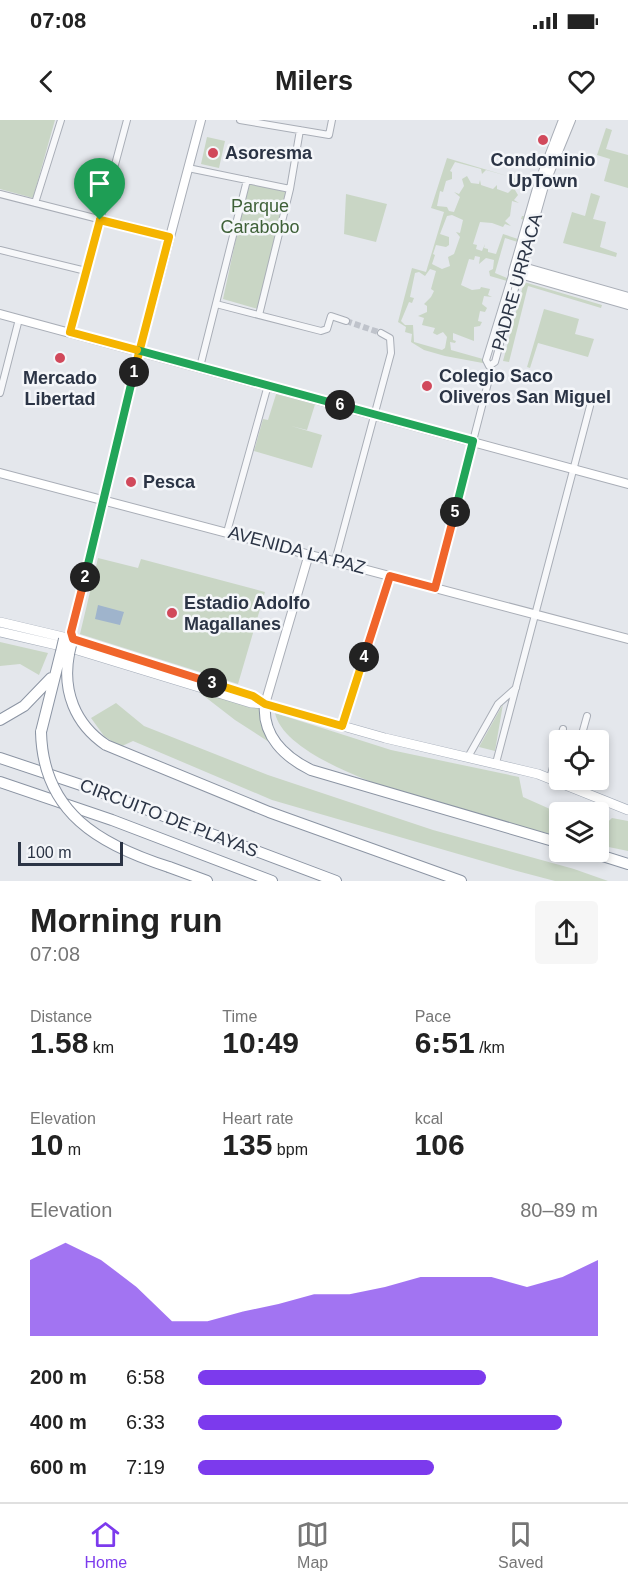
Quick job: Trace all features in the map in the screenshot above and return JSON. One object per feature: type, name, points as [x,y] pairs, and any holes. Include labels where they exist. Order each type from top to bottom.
[{"type":"highway","points":[[0,720],[24,706],[44,688],[65,653],[69,638]]},
{"type":"highway","points":[[65,653],[67,682],[74,707],[93,735],[113,750],[269,812],[461,881]]},
{"type":"highway","points":[[55,673],[41,732],[43,762],[51,783],[76,820],[108,844],[207,881]]},
{"type":"highway","points":[[265,704],[266,720],[274,740],[295,762],[311,770],[549,840]]},
{"type":"highway","name":"CIRCUITO DE PLAYAS","points":[[0,758],[336,881]]},
{"type":"highway","name":"CIRCUITO DE PLAYAS","points":[[0,782],[112,820],[272,881]]},
{"type":"highway","points":[[609,858],[628,864]]},
{"type":"main road","points":[[69,638],[140,350],[201,120]]},
{"type":"main road","name":"PADRE URRACA","points":[[517,269],[538,185],[563,120]]},
{"type":"main road","name":"PADRE URRACA","points":[[517,269],[544,186],[571,120]]},
{"type":"main road","points":[[517,269],[628,297]]},
{"type":"main road","points":[[517,269],[628,304]]},
{"type":"main road","points":[[0,314],[140,350],[628,484]]},
{"type":"main road","name":"AVENIDA LA PAZ","points":[[0,473],[628,639]]},
{"type":"main road","points":[[265,704],[309,554]]},
{"type":"main road","points":[[0,622],[69,638],[253,696],[265,704]]},
{"type":"main road","points":[[0,632],[74,649],[251,703],[265,704],[342,726],[549,778]]},
{"type":"main road","points":[[584,790],[628,810]]},
{"type":"street","points":[[35,203],[61,120]]},
{"type":"street","points":[[70,332],[127,120]]},
{"type":"street","points":[[240,120],[329,135],[332,120]]},
{"type":"street","points":[[259,315],[290,189],[300,130]]},
{"type":"street","points":[[188,168],[290,189]]},
{"type":"street","points":[[200,367],[247,180]]},
{"type":"street","points":[[0,194],[169,237]]},
{"type":"street","points":[[0,250],[86,271]]},
{"type":"street","name":"PADRE URRACA","points":[[517,269],[495,362],[489,366],[486,363],[517,269]]},
{"type":"street","points":[[216,304],[321,332],[327,329],[331,316],[346,321]]},
{"type":"street","points":[[0,393],[19,319]]},
{"type":"street","points":[[335,561],[392,345],[390,338],[381,333]]},
{"type":"street","points":[[435,588],[489,379]]},
{"type":"street","points":[[227,532],[268,385]]},
{"type":"street","points":[[496,763],[537,615],[590,406]]},
{"type":"street","points":[[342,726],[390,576]]},
{"type":"street","points":[[468,757],[498,704],[517,688]]},
{"type":"street","points":[[583,730],[587,716]]},
{"type":"green space","points":[[0,120],[55,120],[33,198],[0,189]]},
{"type":"green space","points":[[606,128],[612,130],[606,149],[628,155],[628,188],[604,181],[610,159],[597,155]]},
{"type":"green space","name":"Asoresma","points":[[207,137],[225,141],[219,168],[201,164]]},
{"type":"green space","points":[[447,158],[538,185],[521,243],[505,238],[495,273],[512,280],[487,360],[488,364],[424,350],[411,342],[412,334],[405,332],[406,327],[398,322],[412,268],[426,272],[444,212],[431,208]],"holes":[[[455,162],[481,169],[482,174],[486,170],[514,178],[514,187],[508,193],[497,189],[497,185],[493,189],[481,185],[480,180],[479,184],[471,183],[467,176],[462,179],[464,186],[459,194],[454,192],[460,197],[454,212],[449,211],[447,207],[437,206],[440,191],[443,192],[446,181],[452,179],[450,171]],[[518,182],[534,186],[525,216],[521,219],[524,220],[518,239],[503,234],[496,254],[488,252],[488,249],[484,248],[485,244],[482,251],[476,249],[477,245],[473,244],[480,222],[503,227],[505,224],[511,226],[505,221],[510,216],[512,201],[519,203],[514,200],[518,195],[515,190]],[[452,215],[463,220],[460,233],[456,232],[460,237],[454,254],[448,257],[450,266],[442,269],[432,264],[436,245],[446,247],[449,245],[449,237],[440,234],[447,216]],[[475,256],[480,257],[479,264],[486,258],[494,260],[493,269],[489,271],[490,276],[507,281],[483,359],[451,350],[450,342],[455,343],[456,341],[453,340],[453,333],[474,341],[474,327],[480,326],[482,322],[478,321],[480,311],[485,312],[487,308],[482,304],[484,296],[492,297],[488,295],[490,289],[481,287],[472,290],[461,285],[469,259],[474,260]],[[430,269],[436,271],[431,289],[434,291],[424,304],[427,306],[427,312],[418,316],[424,318],[422,325],[435,328],[433,333],[437,335],[443,332],[447,337],[445,348],[442,350],[414,342],[413,325],[405,325],[401,321],[409,302],[412,303],[414,298],[410,297],[415,273],[419,272],[425,276]]]},
{"type":"green space","name":"Parque Carabobo","points":[[248,183],[286,192],[258,309],[223,299]]},
{"type":"green space","points":[[591,193],[600,196],[593,219],[606,222],[600,247],[617,253],[616,257],[563,243],[572,212],[585,216]]},
{"type":"green space","points":[[346,194],[387,204],[376,242],[344,234]]},
{"type":"green space","points":[[524,282],[602,305],[601,308],[528,286],[509,362],[503,361]]},
{"type":"green space","points":[[544,309],[579,319],[575,334],[594,339],[588,357],[538,343],[530,368],[527,367]]},
{"type":"green space","points":[[278,388],[317,398],[307,430],[291,426],[322,435],[312,468],[254,451],[263,419],[268,420]]},
{"type":"green space","name":"Estadio Adolfo Magallanes","points":[[98,558],[138,568],[141,559],[265,592],[238,684],[80,634]]},
{"type":"green space","points":[[0,642],[48,653],[39,675],[20,664],[0,666]]},
{"type":"green space","points":[[191,686],[261,706],[264,731],[269,742],[235,720]]},
{"type":"green space","points":[[116,703],[144,726],[268,775],[433,830],[574,869],[608,881],[555,881],[517,871],[272,800],[133,741],[120,747],[104,736],[91,718]]},
{"type":"green space","points":[[503,704],[495,751],[479,747]]},
{"type":"green space","points":[[275,713],[391,750],[519,777],[523,797],[549,809],[549,834],[492,820],[400,792],[356,775],[317,756],[289,736]]},
{"type":"green space","points":[[612,818],[628,821],[628,851],[609,847],[609,821]]},
{"type":"water","points":[[98,605],[124,612],[120,625],[95,619]]},
{"type":"tunnel","points":[[346,321],[381,333]]},
{"type":"place","name":"Condominio UpTown","points":[[543,140]]},
{"type":"place","name":"Asoresma","points":[[213,153]]},
{"type":"place","name":"Mercado Libertad","points":[[60,358]]},
{"type":"place","name":"Colegio Saco Oliveros San Miguel","points":[[427,386]]},
{"type":"place","name":"Pesca","points":[[131,482]]},
{"type":"place","name":"Estadio Adolfo Magallanes","points":[[172,613]]},
{"type":"route","points":[[100,220],[70,332],[132,348],[140,350],[148,352],[473,441],[435,588],[390,576],[342,726],[265,704],[253,696],[73,639],[71,632],[112,460],[140,350],[169,237],[100,220]]}]
